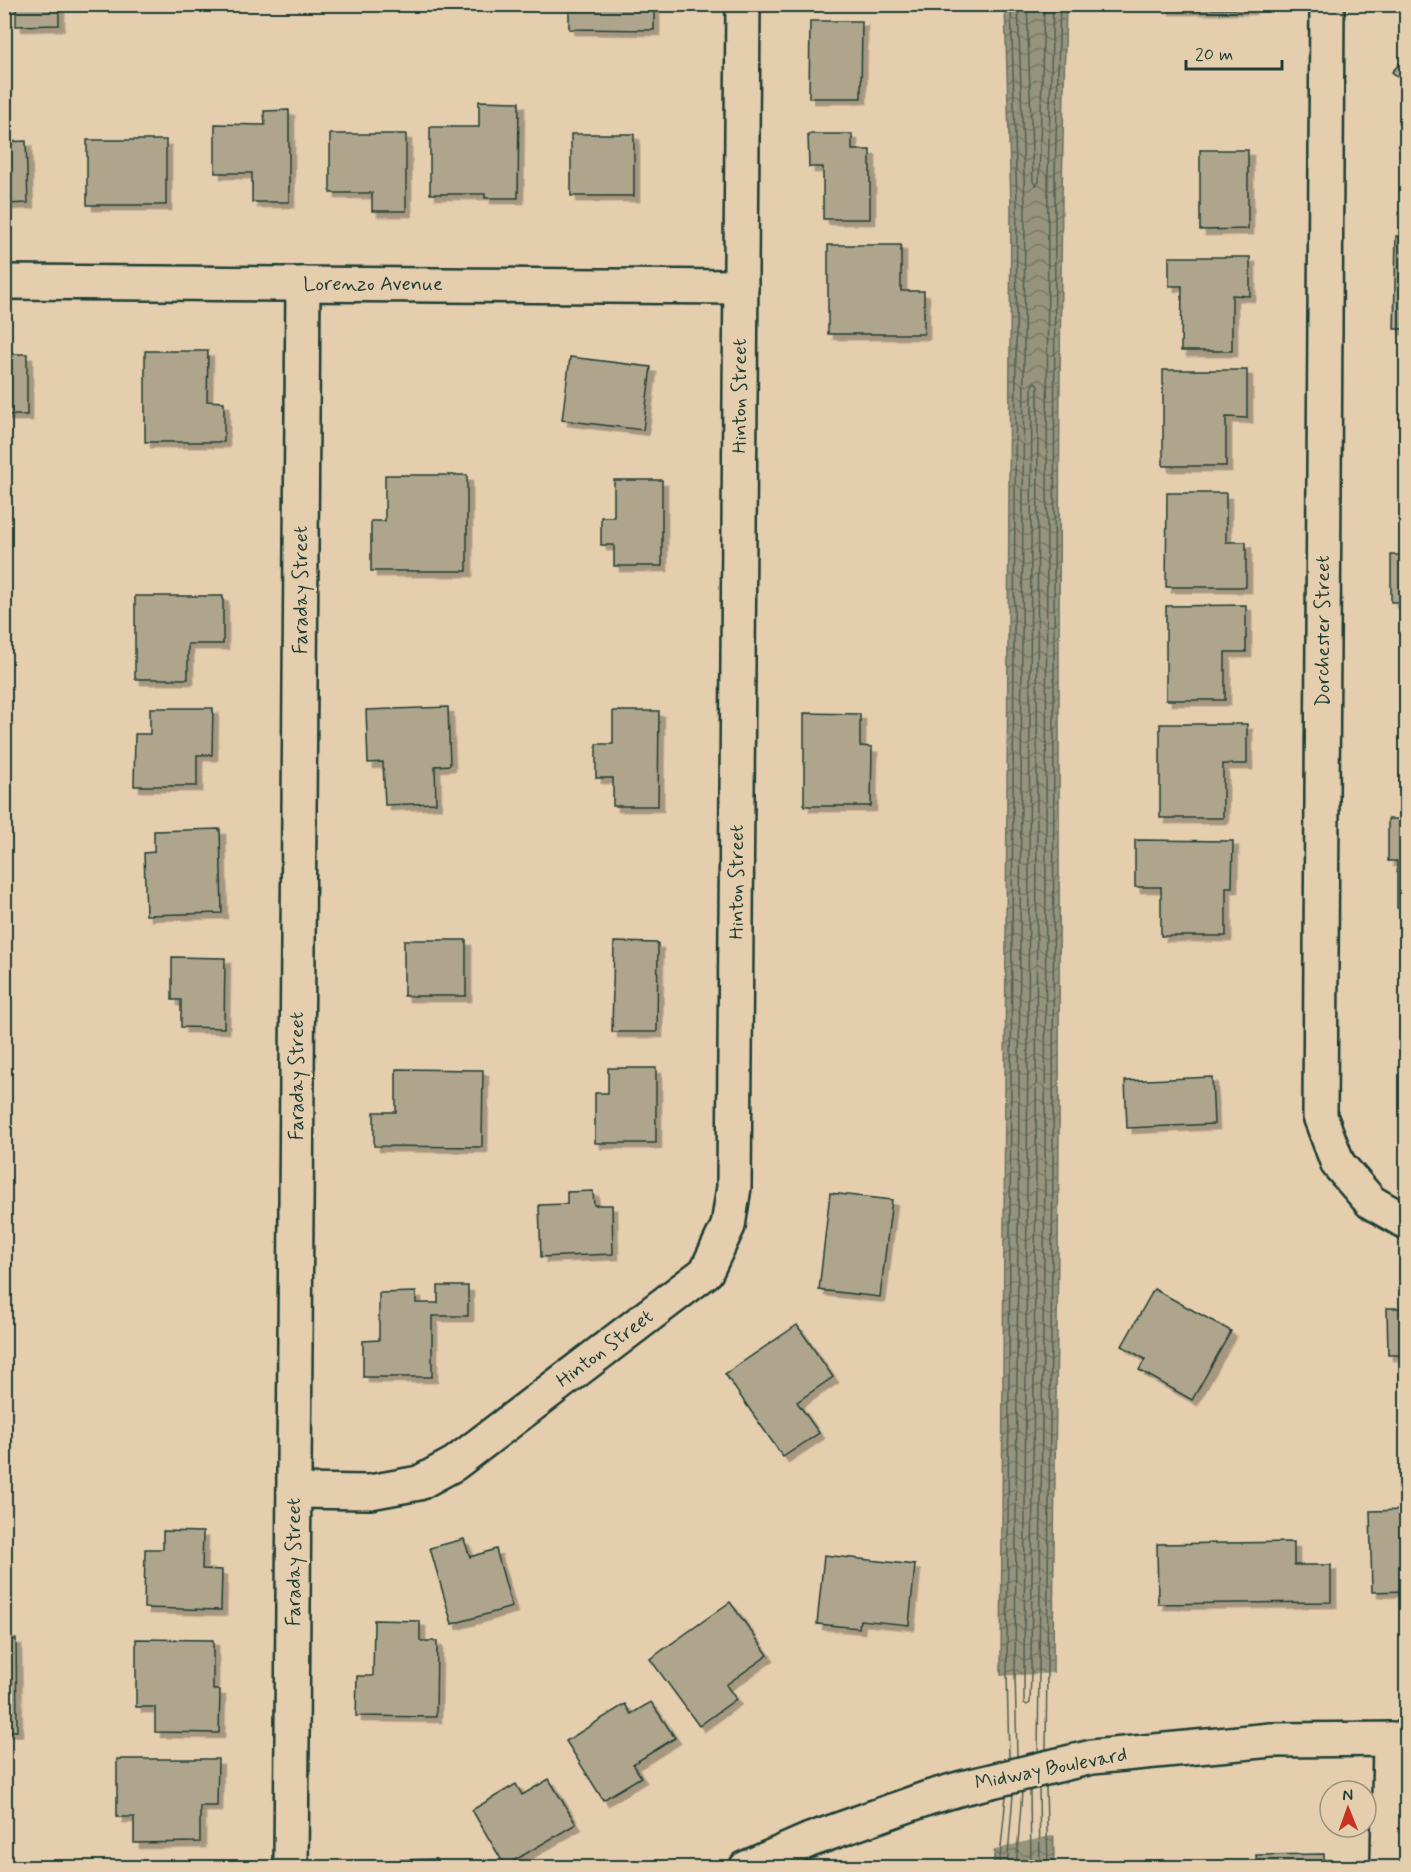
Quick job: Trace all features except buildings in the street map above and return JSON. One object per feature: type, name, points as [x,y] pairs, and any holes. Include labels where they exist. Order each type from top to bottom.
[{"type":"street","name":"Hinton Street","points":[[294,1491],[370,1492],[419,1483],[454,1464],[706,1272],[728,1226],[734,1187],[743,4]]},
{"type":"street","name":"Dorchester Street","points":[[1327,4],[1320,1116],[1338,1164],[1371,1202],[1407,1222]]},
{"type":"street","name":"Lorenzo Avenue","points":[[4,282],[741,287]]},
{"type":"street","name":"Faraday Street","points":[[291,1868],[303,284]]},
{"type":"street","name":"Midway Boulevard","points":[[747,1868],[810,1840],[890,1811],[962,1788],[1092,1757],[1271,1740],[1398,1739]]},
{"type":"street","points":[[1395,1865],[1398,1739]]},
{"type":"water","points":[[1066,4],[1060,426],[1059,1128],[1054,1590],[1054,1867],[993,1868],[1003,1757],[1001,1673],[1011,204],[1005,5]]},
{"type":"pier","points":[[1056,1673],[1056,1835],[992,1851],[1000,1757],[998,1676]]}]
